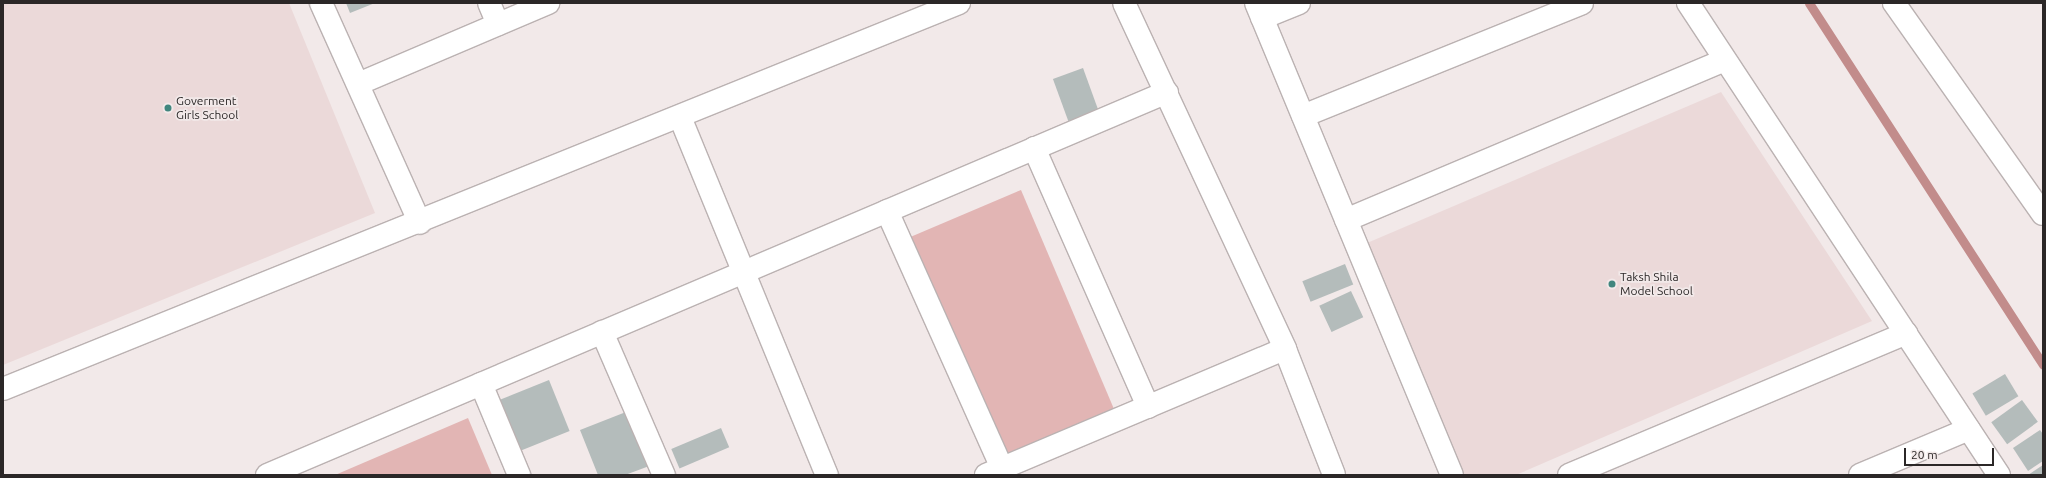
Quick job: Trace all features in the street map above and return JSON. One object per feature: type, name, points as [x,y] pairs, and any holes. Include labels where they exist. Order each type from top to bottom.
[{"type":"street","points":[[321,3],[420,223]]},
{"type":"street","points":[[489,3],[498,24]]},
{"type":"street","points":[[358,84],[548,3]]},
{"type":"street","points":[[3,389],[420,223],[959,3]]},
{"type":"street","points":[[1124,3],[1285,349],[1334,475]]},
{"type":"street","points":[[1299,3],[1259,10],[1452,475]]},
{"type":"street","points":[[1303,116],[1582,3]]},
{"type":"street","points":[[1688,3],[1999,475]]},
{"type":"street","points":[[1894,3],[2043,214]]},
{"type":"street","points":[[1346,220],[1725,60]]},
{"type":"street","points":[[275,473],[742,272],[1166,92]]},
{"type":"street","points":[[680,117],[742,272],[827,475]]},
{"type":"street","points":[[1034,148],[1148,407]]},
{"type":"street","points":[[887,211],[994,472],[1285,349]]},
{"type":"street","points":[[602,332],[664,475]]},
{"type":"street","points":[[1569,475],[1906,333]]},
{"type":"street","points":[[481,384],[519,475]]},
{"type":"street","points":[[1860,475],[1969,429]]},
{"type":"shaded area","name":"Goverment Girls School","points":[[3,3],[289,3],[375,213],[3,365]]},
{"type":"shaded area","name":"Taksh Shila Model School","points":[[1721,92],[1872,321],[1516,475],[1459,475],[1360,246]]},
{"type":"shaded area","points":[[1021,190],[1116,413],[1001,461],[907,238]]},
{"type":"shaded area","points":[[468,418],[492,475],[335,475]]},
{"type":"building","points":[[346,3],[375,3],[350,13]]},
{"type":"building","points":[[1083,68],[1099,112],[1069,123],[1053,79]]},
{"type":"building","points":[[1345,264],[1353,284],[1311,302],[1302,281]]},
{"type":"building","points":[[1351,291],[1363,317],[1332,332],[1319,306]]},
{"type":"building","points":[[2005,374],[2018,396],[1986,416],[1972,394]]},
{"type":"building","points":[[549,380],[570,431],[517,452],[496,401]]},
{"type":"building","points":[[2022,400],[2038,422],[2007,444],[1991,422]]},
{"type":"building","points":[[631,410],[652,465],[625,475],[598,475],[580,430]]},
{"type":"building","points":[[721,428],[729,447],[679,468],[671,449]]},
{"type":"building","points":[[2040,430],[2043,434],[2043,461],[2028,471],[2013,448]]},
{"type":"building","points":[[2043,465],[2043,475],[2028,475]]},
{"type":"waterway","points":[[1809,3],[2043,365]]},
{"type":"place","name":"Goverment Girls School","points":[[168,108]]},
{"type":"place","name":"Taksh Shila Model School","points":[[1612,284]]}]
